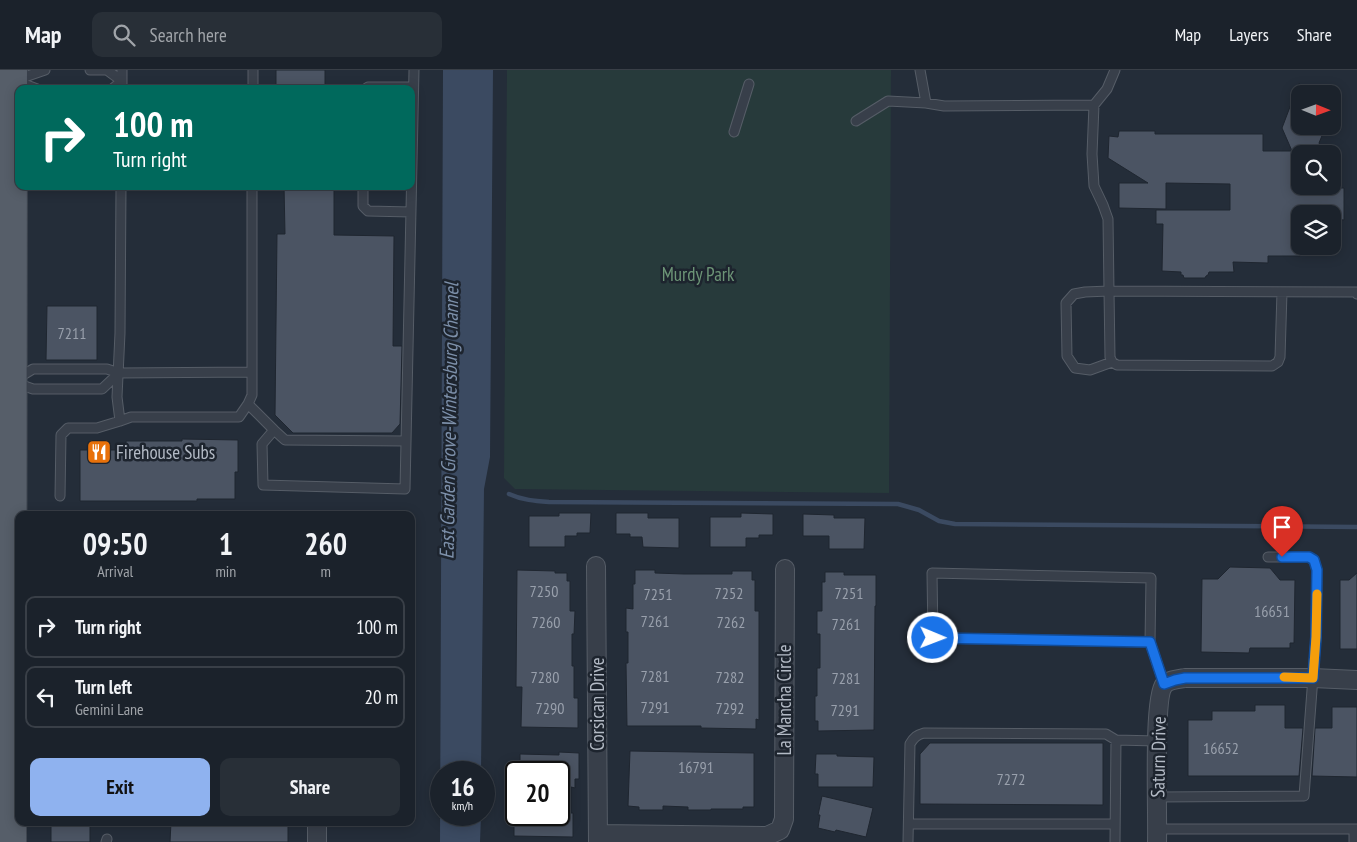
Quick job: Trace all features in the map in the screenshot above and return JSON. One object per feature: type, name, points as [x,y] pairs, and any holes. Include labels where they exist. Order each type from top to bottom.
[{"type":"main road","points":[[12,842],[6,689],[6,456],[4,383],[15,127]]},
{"type":"street","name":"Corsican Drive","points":[[596,566],[598,838]]},
{"type":"street","name":"La Mancha Circle","points":[[598,838],[767,836],[780,830],[784,819],[785,569]]},
{"type":"street","points":[[1170,682],[1185,678],[1357,680]]},
{"type":"street","name":"Saturn Drive","points":[[1157,835],[1157,741],[1160,694],[1170,682]]},
{"type":"street","points":[[317,826],[317,842]]},
{"type":"lane","points":[[17,80],[44,70]]},
{"type":"lane","points":[[90,70],[107,70],[122,85]]},
{"type":"lane","points":[[122,70],[122,85]]},
{"type":"lane","points":[[252,85],[253,70]]},
{"type":"lane","points":[[413,85],[414,70]]},
{"type":"lane","points":[[920,70],[926,103]]},
{"type":"lane","points":[[1115,70],[1107,89],[1094,105],[1092,154],[1094,186],[1108,219],[1110,357],[1112,362],[1118,365],[1272,366],[1278,362],[1280,357],[1282,292]]},
{"type":"lane","points":[[734,132],[749,84]]},
{"type":"lane","points":[[856,121],[888,101],[944,106],[1094,105]]},
{"type":"lane","points":[[120,421],[118,396],[121,190]]},
{"type":"lane","points":[[60,496],[61,435],[68,428],[97,428],[131,417],[239,418],[248,404],[252,395],[252,190]]},
{"type":"lane","points":[[364,190],[363,206],[368,211],[411,212]]},
{"type":"lane","points":[[274,430],[262,444],[263,485],[405,489],[411,190]]},
{"type":"lane","points":[[1112,362],[1090,370],[1075,368],[1067,356],[1066,303],[1074,294],[1085,292],[1357,290]]},
{"type":"lane","points":[[4,383],[33,369],[107,369],[119,373],[252,372]]},
{"type":"lane","points":[[4,383],[33,389],[102,389],[119,373]]},
{"type":"lane","points":[[248,404],[285,440],[406,441]]},
{"type":"lane","points":[[1157,798],[1304,796],[1316,637],[1317,570],[1314,560],[1309,557],[1268,557]]},
{"type":"lane","points":[[1150,642],[933,638],[932,574],[1151,578],[1150,642],[1170,682]]},
{"type":"lane","points":[[908,842],[910,744],[917,735],[924,733],[1106,734],[1116,740],[1157,741]]},
{"type":"lane","points":[[1115,842],[1116,740]]},
{"type":"lane","points":[[909,824],[1115,824]]},
{"type":"lane","points":[[1157,835],[1356,830],[1354,842]]},
{"type":"green space","name":"Murdy Park","points":[[507,70],[891,70],[889,493],[515,489],[504,478]]},
{"type":"water","name":"East Garden Grove-Wintersburg Channel","points":[[443,70],[493,70],[490,457],[484,489],[481,761],[440,761]]},
{"type":"water","points":[[440,826],[481,826],[480,842],[440,842]]},
{"type":"building","points":[[276,70],[325,70],[325,85],[276,85]]},
{"type":"building","points":[[1291,104],[1291,135],[1322,135],[1320,145],[1291,145],[1291,149],[1282,128]]},
{"type":"building","points":[[1119,131],[1155,131],[1155,134],[1263,134],[1263,151],[1291,151],[1291,195],[1341,195],[1341,188],[1344,188],[1344,220],[1341,220],[1341,205],[1291,205],[1291,255],[1300,256],[1268,256],[1268,263],[1233,262],[1234,272],[1209,272],[1205,278],[1184,278],[1181,272],[1162,271],[1163,224],[1156,224],[1156,210],[1230,210],[1230,184],[1166,183],[1166,209],[1119,208],[1119,183],[1148,183],[1108,158],[1109,136],[1118,137]]},
{"type":"building","points":[[284,190],[334,190],[334,235],[394,236],[393,346],[402,346],[400,424],[392,433],[293,433],[275,415],[277,234],[285,234]]},
{"type":"building","points":[[47,306],[97,306],[97,360],[46,360]]},
{"type":"building","points":[[182,439],[238,440],[238,472],[235,472],[235,499],[197,499],[197,501],[80,501],[80,450],[126,450],[126,441],[182,441]]},
{"type":"building","points":[[559,513],[591,513],[590,533],[577,533],[577,536],[565,536],[565,547],[529,547],[529,516],[559,516]]},
{"type":"building","points":[[616,513],[648,513],[648,518],[679,518],[679,548],[643,547],[642,537],[630,537],[630,534],[616,534]]},
{"type":"building","points":[[741,513],[773,514],[773,535],[759,535],[759,538],[746,538],[746,547],[710,547],[710,517],[741,517]]},
{"type":"building","points":[[803,514],[834,515],[834,518],[865,518],[864,549],[829,549],[829,536],[803,536]]},
{"type":"building","points":[[1230,567],[1270,568],[1280,580],[1295,580],[1294,643],[1290,643],[1290,648],[1250,648],[1249,653],[1201,652],[1202,579],[1218,579]]},
{"type":"building","points":[[517,570],[567,573],[567,581],[570,581],[570,611],[575,611],[574,634],[572,634],[572,666],[574,666],[574,698],[578,698],[578,728],[521,727],[522,687],[516,687]]},
{"type":"building","points":[[635,570],[655,570],[655,573],[684,574],[732,574],[732,571],[752,571],[752,580],[755,580],[755,611],[759,611],[759,720],[756,719],[756,729],[701,728],[701,726],[627,726],[626,663],[628,663],[628,632],[626,632],[626,608],[633,609]]},
{"type":"building","points":[[825,572],[844,572],[844,575],[876,575],[874,730],[818,731],[818,721],[815,721],[817,668],[820,668],[820,634],[817,634],[817,611],[822,611],[822,582],[825,582]]},
{"type":"building","points":[[1357,573],[1357,649],[1340,649],[1340,580],[1349,580]]},
{"type":"building","points":[[1255,705],[1285,705],[1285,728],[1303,728],[1299,776],[1188,776],[1188,720],[1212,720],[1212,711],[1255,711]]},
{"type":"building","points":[[1332,707],[1357,707],[1357,777],[1312,776],[1315,728],[1332,728]]},
{"type":"building","points":[[930,743],[1103,743],[1103,805],[920,804],[920,754]]},
{"type":"building","points":[[630,751],[754,753],[754,807],[688,810],[688,807],[663,806],[663,810],[639,810],[639,807],[628,806]]},
{"type":"building","points":[[559,752],[579,753],[579,779],[575,779],[575,788],[571,787],[573,837],[514,836],[514,826],[570,826],[570,761],[520,761],[520,754],[559,755]]},
{"type":"building","points":[[816,754],[874,757],[873,787],[818,787],[818,774],[815,774]]},
{"type":"building","points":[[822,796],[873,808],[866,837],[818,828],[820,815],[818,815]]},
{"type":"building","points":[[51,826],[90,826],[90,842],[51,842]]},
{"type":"building","points":[[171,826],[288,826],[288,842],[170,842]]},
{"type":"waterway","points":[[509,494],[524,499],[549,502],[898,504],[919,510],[939,521],[955,524],[1357,527]]},
{"type":"slow traffic","points":[[1284,677],[1313,678],[1317,594]]},
{"type":"place","name":"Firehouse Subs","points":[[99,452]]},
{"type":"route","points":[[933,638],[1150,642],[1164,684],[1185,678],[1313,678],[1317,570],[1314,560],[1309,557],[1282,557]]}]
